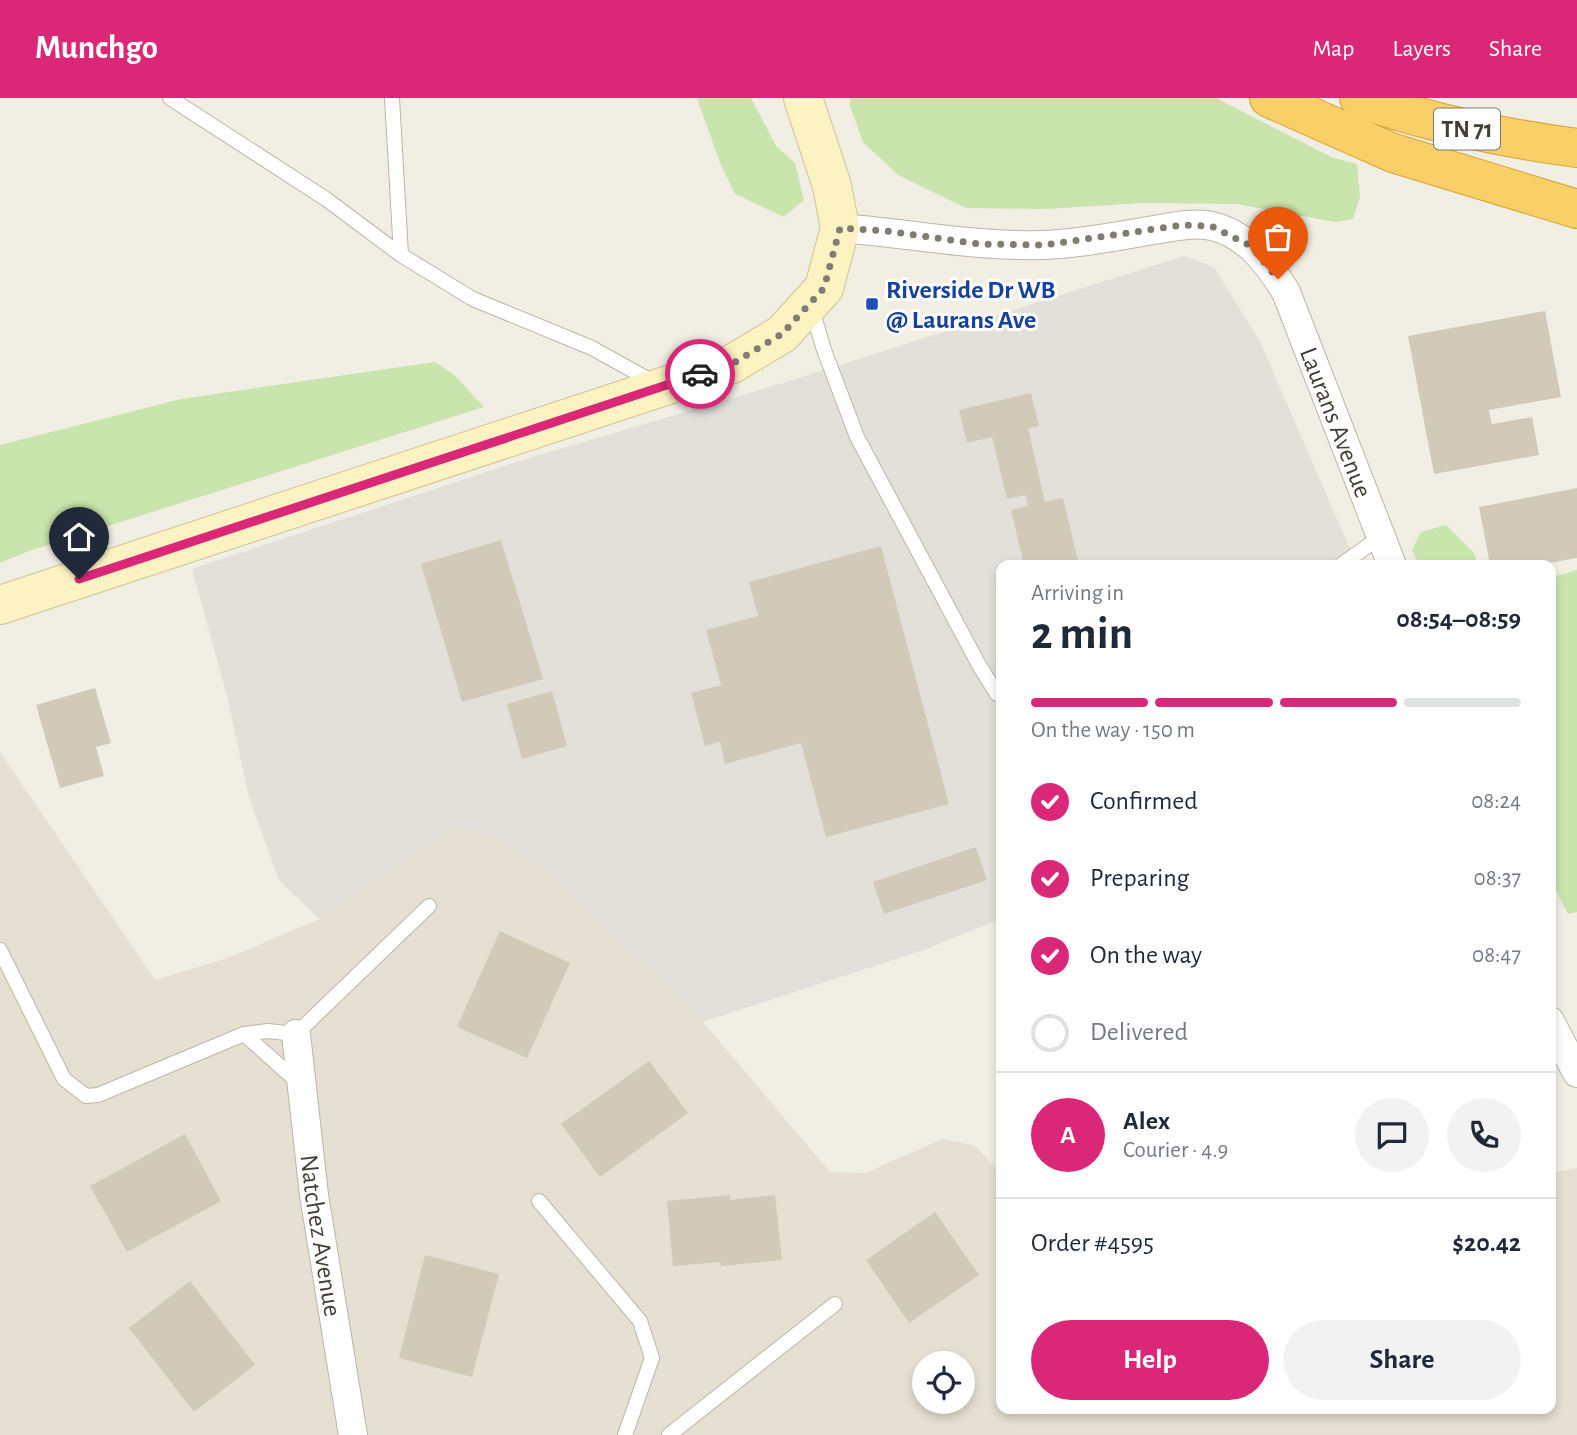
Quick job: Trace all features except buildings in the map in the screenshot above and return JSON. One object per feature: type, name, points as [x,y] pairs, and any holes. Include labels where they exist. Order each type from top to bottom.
[{"type":"highway","points":[[1269,98],[1393,153],[1577,209]]},
{"type":"highway","name":"TN 71","points":[[1359,98],[1398,112],[1504,138],[1577,148]]},
{"type":"street","points":[[0,605],[732,364],[782,334],[824,288],[840,228],[832,186],[803,98]]},
{"type":"street","name":"Laurans Avenue","points":[[840,228],[887,231],[979,244],[1044,245],[1183,225],[1211,226],[1251,246],[1269,265],[1286,292],[1390,560]]},
{"type":"street","points":[[1556,1033],[1577,1073]]},
{"type":"street","name":"Natchez Avenue","points":[[296,1034],[314,1195],[354,1435]]},
{"type":"lane","points":[[170,98],[326,199],[401,255],[473,299],[592,348],[663,387]]},
{"type":"lane","points":[[392,98],[401,255]]},
{"type":"lane","points":[[810,303],[824,350],[857,437],[996,692]]},
{"type":"lane","points":[[1348,560],[1380,537]]},
{"type":"lane","points":[[0,950],[64,1079],[86,1096],[98,1095],[244,1034],[268,1031],[296,1034],[429,906]]},
{"type":"lane","points":[[244,1034],[301,1085]]},
{"type":"lane","points":[[539,1201],[640,1321],[652,1358],[625,1435]]},
{"type":"lane","points":[[669,1435],[835,1304]]},
{"type":"shaded area","points":[[1184,256],[1214,267],[1260,342],[1355,560],[996,560],[996,920],[929,948],[703,1022],[558,880],[489,834],[458,827],[319,919],[279,880],[249,797],[228,699],[192,569],[516,462],[780,384]]},
{"type":"shaded area","points":[[0,752],[155,980],[228,958],[319,919],[458,827],[489,834],[558,880],[703,1022],[830,1172],[865,1173],[943,1139],[976,1146],[996,1169],[996,1414],[1556,1414],[1556,1172],[1577,1168],[1577,1435],[0,1435]]},
{"type":"green space","points":[[697,98],[751,98],[776,146],[795,163],[804,200],[784,217],[735,194],[720,163]]},
{"type":"green space","points":[[850,98],[1216,98],[1331,157],[1357,164],[1360,197],[1353,219],[1335,222],[1236,204],[1142,203],[1047,209],[966,208],[898,175],[863,142],[850,106]]},
{"type":"green space","points":[[435,362],[453,374],[484,407],[29,551],[0,563],[0,445],[181,399]]},
{"type":"green space","points":[[1446,525],[1474,553],[1476,560],[1417,560],[1412,550],[1421,532]]},
{"type":"green space","points":[[1577,570],[1577,912],[1568,914],[1556,891],[1556,576]]},
{"type":"way so far","points":[[700,374],[732,364],[782,334],[824,288],[840,228],[887,231],[979,244],[1044,245],[1183,225],[1211,226],[1251,246],[1278,279]]},
{"type":"place","name":"Riverside Dr WB @ Laurans Ave","points":[[872,304]]},
{"type":"route","points":[[79,579],[700,374]]}]
